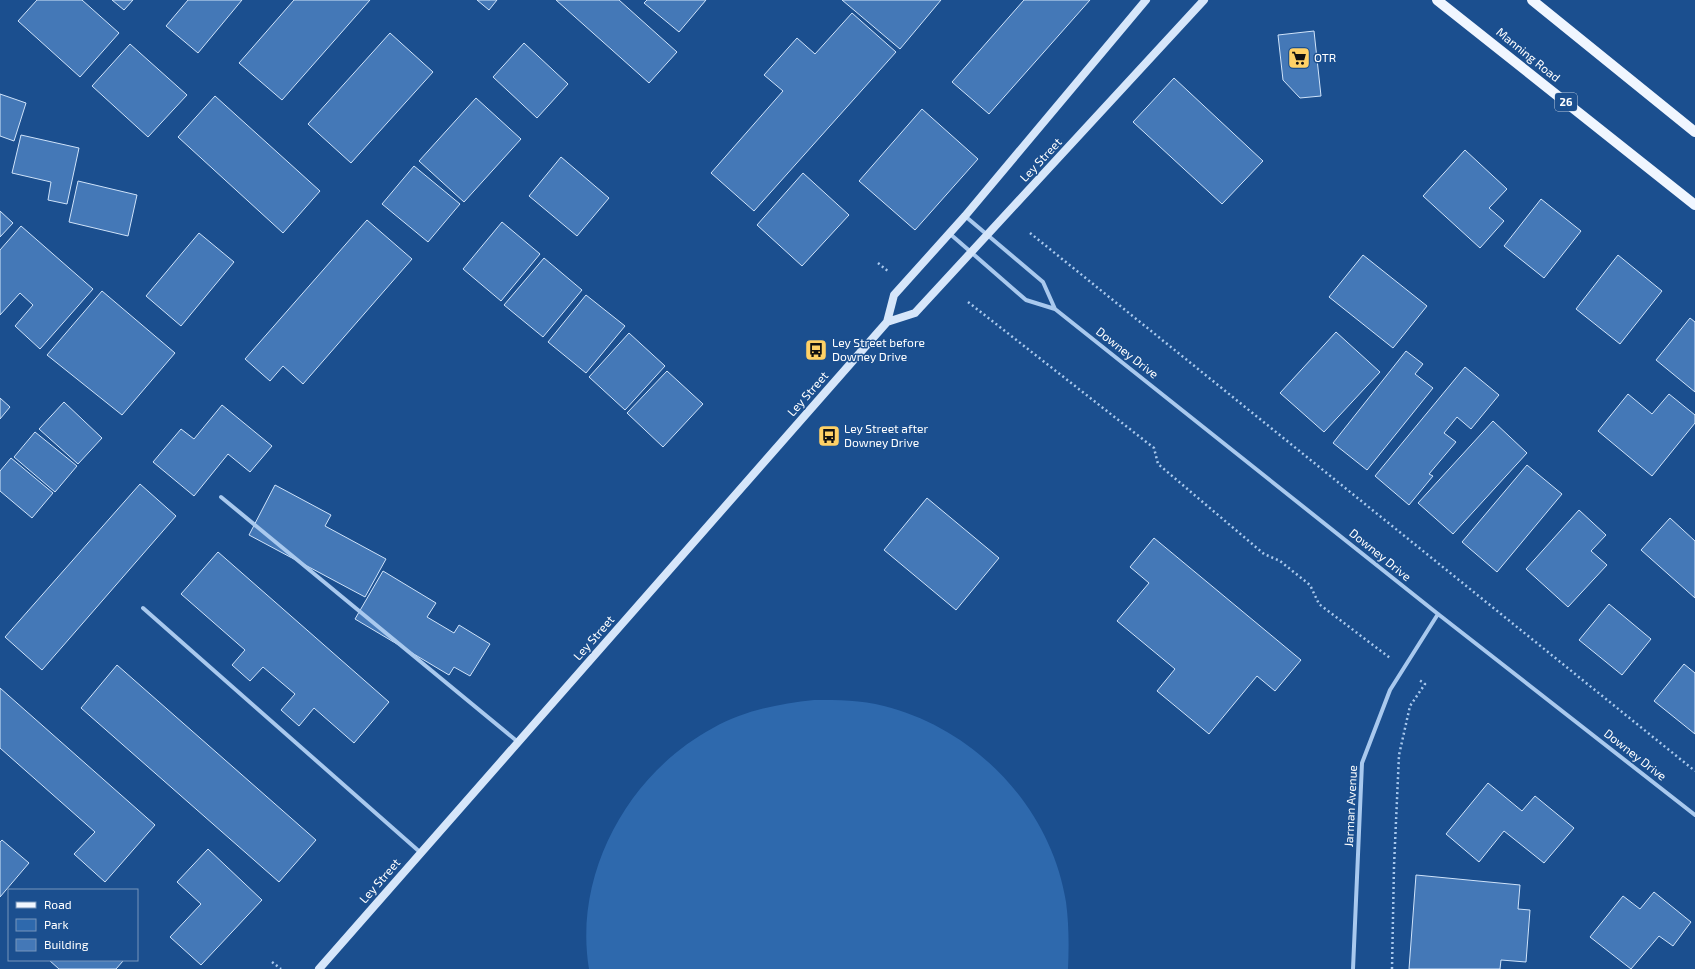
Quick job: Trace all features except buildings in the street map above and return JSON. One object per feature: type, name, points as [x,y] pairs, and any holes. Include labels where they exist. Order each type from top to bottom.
[{"type":"main road","name":"Manning Road","points":[[1438,0],[1695,205]]},
{"type":"main road","points":[[1532,0],[1695,132]]},
{"type":"street","name":"Ley Street","points":[[319,969],[887,322],[894,295],[965,216],[1146,0]]},
{"type":"street","name":"Ley Street","points":[[887,322],[915,313],[1204,0]]},
{"type":"street","name":"Downey Drive","points":[[965,216],[1043,282],[1055,309]]},
{"type":"street","name":"Downey Drive","points":[[949,234],[1026,300],[1055,309],[1438,614],[1695,815]]},
{"type":"street","points":[[221,496],[518,742]]},
{"type":"street","points":[[143,608],[421,853]]},
{"type":"street","name":"Jarman Avenue","points":[[1353,969],[1362,763],[1390,690],[1438,614]]},
{"type":"path","points":[[1030,233],[1695,771]]},
{"type":"path","points":[[968,302],[1154,448],[1158,464],[1264,554],[1280,560],[1310,585],[1319,604],[1425,684],[1410,706],[1399,755],[1394,866],[1392,969]]},
{"type":"path","points":[[272,962],[281,969]]},
{"type":"green space","points":[[814,700],[858,701],[884,706],[918,717],[949,733],[978,753],[1004,777],[1026,805],[1044,835],[1058,868],[1067,911],[1068,969],[589,969],[586,933],[590,897],[599,862],[614,829],[633,799],[656,771],[683,747],[725,722],[762,709]]},
{"type":"place","name":"OTR","points":[[1299,58]]},
{"type":"place","name":"Ley Street before Downey Drive","points":[[816,350]]},
{"type":"place","name":"Ley Street after Downey Drive","points":[[829,436]]}]
